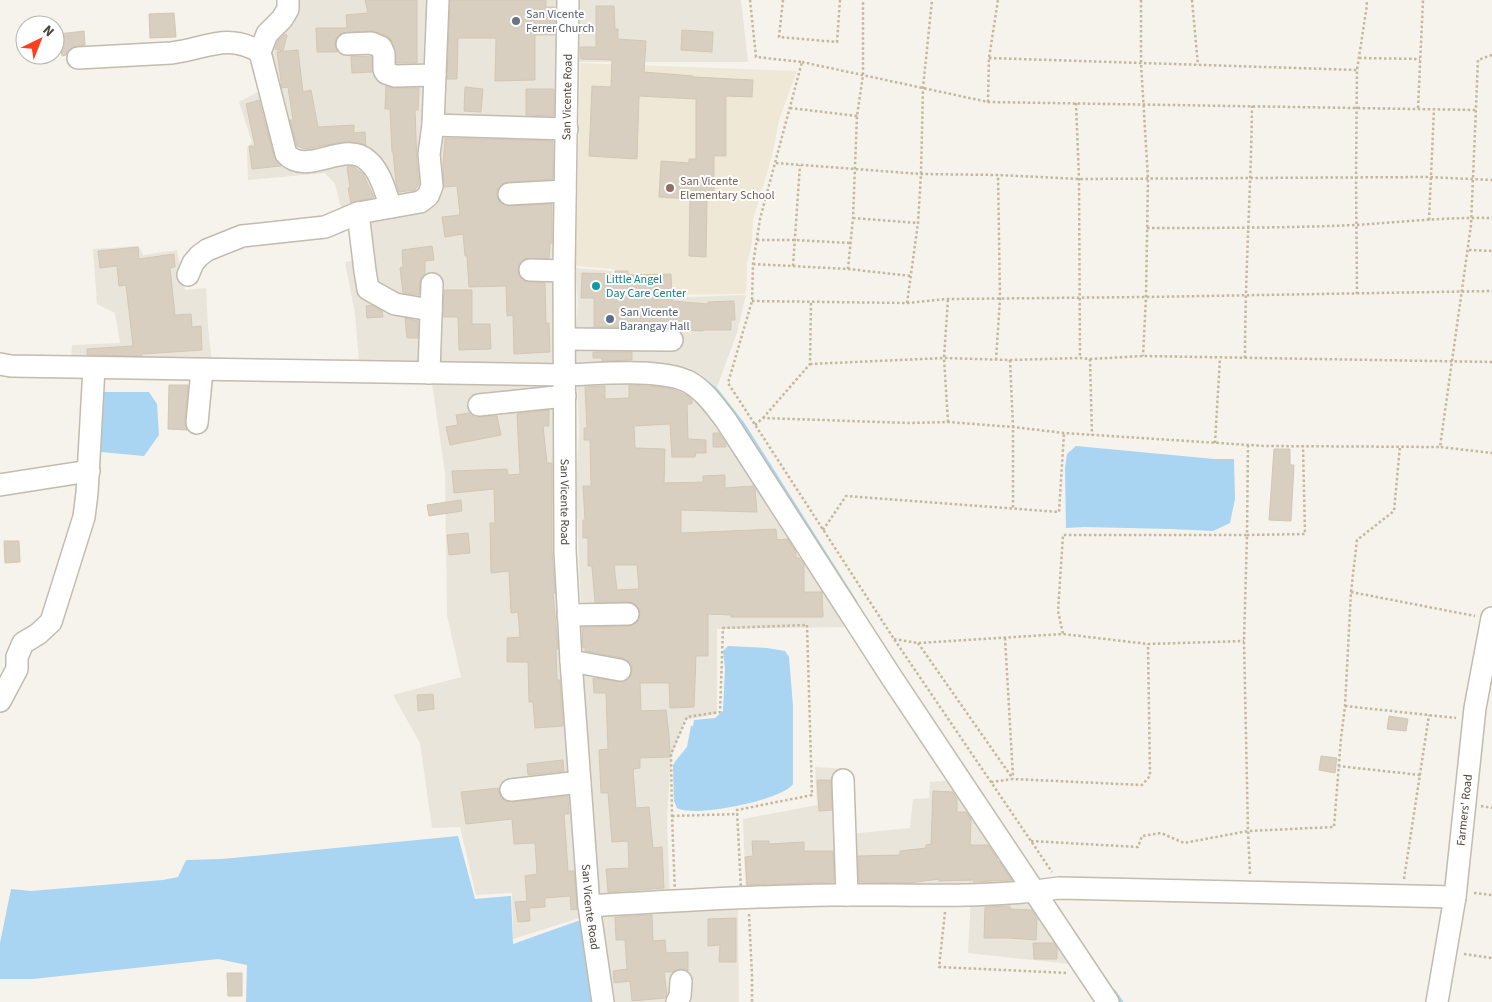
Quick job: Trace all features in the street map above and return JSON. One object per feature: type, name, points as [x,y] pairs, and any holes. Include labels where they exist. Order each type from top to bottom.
[{"type":"street","points":[[288,0],[288,9],[282,19],[267,34],[260,52],[286,154],[296,162],[337,155],[360,156],[368,160],[378,174],[391,207]]},
{"type":"street","points":[[188,276],[198,256],[207,250],[242,236],[325,227],[358,213],[424,200],[431,192],[432,186],[429,154],[433,124],[438,0]]},
{"type":"street","name":"San Vicente Road","points":[[568,0],[564,271],[565,551],[589,906],[603,1002]]},
{"type":"street","points":[[78,58],[171,53],[186,51],[221,41],[244,44],[260,52]]},
{"type":"street","points":[[348,44],[371,43],[381,46],[384,54],[384,70],[390,75],[435,75]]},
{"type":"street","points":[[433,124],[567,129]]},
{"type":"street","points":[[509,194],[565,191]]},
{"type":"street","points":[[358,213],[368,289],[395,304],[431,310]]},
{"type":"street","points":[[530,270],[564,271]]},
{"type":"street","points":[[429,373],[432,284]]},
{"type":"street","points":[[565,339],[672,340]]},
{"type":"street","points":[[0,364],[11,366],[94,368],[429,373],[565,385]]},
{"type":"street","points":[[0,701],[17,670],[17,657],[10,649],[23,644],[51,622],[84,517],[89,471],[94,368]]},
{"type":"street","points":[[197,423],[202,370]]},
{"type":"street","points":[[479,405],[624,373],[668,375],[688,382],[704,394],[725,419],[892,678],[1108,1002]]},
{"type":"street","points":[[0,485],[89,471]]},
{"type":"street","points":[[568,615],[628,614]]},
{"type":"street","name":"Farmers' Road","points":[[1436,1002],[1464,895],[1475,708],[1484,617]]},
{"type":"street","points":[[571,661],[620,670]]},
{"type":"street","points":[[844,780],[847,895]]},
{"type":"street","points":[[511,790],[580,782]]},
{"type":"street","points":[[589,906],[767,895],[1034,892],[1059,888],[1464,895]]},
{"type":"street","points":[[677,1002],[680,996],[681,981]]},
{"type":"path","points":[[750,0],[756,57],[802,62],[988,102],[1476,110]]},
{"type":"path","points":[[783,0],[779,37],[837,42],[840,0]]},
{"type":"path","points":[[848,269],[853,218],[857,116],[862,75],[864,0]]},
{"type":"path","points":[[907,303],[918,223],[923,88],[932,0]]},
{"type":"path","points":[[988,102],[989,58],[998,0]]},
{"type":"path","points":[[1141,0],[1141,63],[1148,179],[1143,356]]},
{"type":"path","points":[[1192,0],[1198,65]]},
{"type":"path","points":[[1357,294],[1357,70],[1367,5],[1366,0]]},
{"type":"path","points":[[1418,109],[1423,0]]},
{"type":"path","points":[[1440,447],[1472,218],[1478,60],[1492,55]]},
{"type":"path","points":[[989,58],[1357,70]]},
{"type":"path","points":[[1358,58],[1420,59]]},
{"type":"path","points":[[802,62],[760,219],[753,264],[752,301],[728,383],[894,639],[1052,872]]},
{"type":"path","points":[[1076,103],[1079,179],[1080,358]]},
{"type":"path","points":[[1245,358],[1245,295],[1251,178],[1252,106]]},
{"type":"path","points":[[790,108],[857,116]]},
{"type":"path","points":[[1429,220],[1434,109]]},
{"type":"path","points":[[776,163],[921,174],[1079,179],[1431,177],[1492,180]]},
{"type":"path","points":[[793,266],[800,165]]},
{"type":"path","points":[[996,360],[1000,299],[998,175]]},
{"type":"path","points":[[853,218],[918,223]]},
{"type":"path","points":[[1147,228],[1356,225],[1492,218]]},
{"type":"path","points":[[757,240],[795,240],[850,244]]},
{"type":"path","points":[[1468,250],[1492,251]]},
{"type":"path","points":[[753,264],[848,269],[911,276]]},
{"type":"path","points":[[752,301],[907,303],[948,299],[1146,298],[1492,291]]},
{"type":"path","points":[[948,299],[944,358],[948,422]]},
{"type":"path","points":[[755,425],[810,364],[811,302]]},
{"type":"path","points":[[810,364],[944,358],[1010,360],[1143,356],[1492,362]]},
{"type":"path","points":[[1215,443],[1220,358]]},
{"type":"path","points":[[1090,359],[1092,435]]},
{"type":"path","points":[[1010,360],[1013,426],[1013,509]]},
{"type":"path","points":[[763,418],[909,423],[948,422],[1013,426],[1064,433],[1248,445],[1440,447],[1492,453]]},
{"type":"path","points":[[823,530],[846,496],[1058,512],[1064,433]]},
{"type":"path","points":[[1248,445],[1244,641],[1250,876]]},
{"type":"path","points":[[1063,634],[1058,611],[1063,535],[1305,534],[1302,446]]},
{"type":"path","points":[[1031,842],[1138,847],[1142,836],[1161,834],[1184,843],[1248,831],[1334,827],[1338,766],[1345,706],[1351,592],[1357,540],[1394,511],[1400,446]]},
{"type":"path","points":[[1351,592],[1484,617]]},
{"type":"path","points":[[807,624],[812,795],[737,810],[741,890],[675,894],[672,816],[671,754],[687,717],[720,712],[722,628],[807,624]]},
{"type":"path","points":[[894,639],[918,643],[1063,634],[1148,644],[1244,641]]},
{"type":"path","points":[[1005,638],[1013,779]]},
{"type":"path","points":[[918,643],[1013,779]]},
{"type":"path","points":[[991,782],[1013,779],[1142,785],[1150,776],[1148,644]]},
{"type":"path","points":[[1345,706],[1461,719]]},
{"type":"path","points":[[1403,888],[1429,715]]},
{"type":"path","points":[[1338,766],[1420,775]]},
{"type":"path","points":[[1478,806],[1492,808]]},
{"type":"path","points":[[672,816],[738,814]]},
{"type":"path","points":[[1464,895],[1492,895]]},
{"type":"path","points":[[946,907],[939,967],[1076,974]]},
{"type":"path","points":[[749,908],[752,1002]]},
{"type":"shaded area","points":[[292,0],[569,0],[565,364],[359,362],[355,314],[345,262],[358,260],[356,222],[343,216],[335,184],[325,173],[248,180],[247,148],[252,142],[239,102],[269,86],[259,25],[295,20]]},
{"type":"shaded area","points":[[576,0],[741,0],[748,62],[576,62]]},
{"type":"shaded area","name":"San Vicente Elementary School","points":[[580,63],[797,71],[779,120],[772,156],[753,220],[752,243],[747,264],[746,294],[615,295],[614,269],[576,266]]},
{"type":"shaded area","points":[[139,246],[143,255],[177,250],[185,290],[206,288],[212,362],[71,360],[72,345],[120,342],[115,313],[97,304],[93,249]]},
{"type":"shaded area","points":[[575,268],[612,271],[613,297],[662,298],[746,295],[737,333],[717,387],[689,368],[573,364],[578,303]]},
{"type":"shaded area","points":[[689,379],[854,627],[717,629],[717,714],[685,720],[671,758],[667,820],[670,904],[595,905],[576,488],[579,430],[577,381]]},
{"type":"shaded area","points":[[563,380],[589,915],[513,939],[512,893],[476,895],[460,827],[432,828],[420,743],[393,695],[461,677],[447,616],[445,473],[432,383]]},
{"type":"shaded area","points":[[815,767],[849,769],[849,834],[910,828],[913,799],[929,798],[930,782],[957,780],[1070,964],[968,953],[971,898],[746,901],[743,819],[817,805]]},
{"type":"shaded area","points":[[738,908],[739,1002],[608,1002],[597,910]]},
{"type":"water","points":[[101,392],[149,392],[157,404],[159,435],[144,456],[101,452]]},
{"type":"water","points":[[1076,446],[1214,459],[1234,459],[1235,499],[1230,523],[1213,531],[1066,528],[1065,468],[1067,454]]},
{"type":"water","points":[[728,646],[785,651],[789,657],[793,706],[793,784],[786,790],[773,796],[738,806],[701,811],[677,808],[674,801],[673,765],[687,747],[694,720],[715,718],[723,711],[725,669],[723,651]]},
{"type":"water","points":[[458,836],[475,899],[511,896],[513,944],[589,917],[597,1002],[246,1002],[247,965],[218,959],[33,979],[0,979],[0,943],[11,889],[31,891],[163,880],[178,877],[186,860],[222,859]]},
{"type":"building","points":[[365,0],[417,0],[417,63],[396,63],[396,54],[392,41],[386,35],[371,31],[341,33],[336,38],[337,52],[317,52],[316,28],[347,28],[346,15],[368,13]]},
{"type":"building","points":[[450,0],[546,0],[546,7],[555,7],[555,35],[535,35],[535,80],[495,81],[496,38],[458,38],[457,79],[447,79]]},
{"type":"building","points":[[596,6],[614,6],[615,29],[618,29],[618,39],[646,41],[644,72],[753,80],[752,97],[726,96],[726,156],[714,156],[714,199],[707,199],[706,257],[689,256],[690,199],[659,197],[661,161],[689,163],[689,159],[696,159],[696,99],[639,96],[637,159],[589,156],[592,86],[611,87],[612,60],[581,59],[580,47],[596,47]]},
{"type":"building","points":[[174,13],[176,37],[150,38],[149,14]]},
{"type":"building","points":[[682,30],[713,32],[712,52],[681,50]]},
{"type":"building","points":[[84,31],[85,45],[72,47],[65,55],[65,33]]},
{"type":"building","points":[[285,34],[287,35],[283,51],[275,49],[278,41]]},
{"type":"building","points":[[298,50],[303,92],[311,90],[318,127],[354,125],[354,133],[365,132],[366,145],[347,141],[305,149],[297,146],[290,120],[293,120],[288,87],[282,88],[277,52]]},
{"type":"building","points":[[351,56],[372,57],[372,72],[352,73]]},
{"type":"building","points":[[386,86],[419,88],[418,110],[415,110],[419,184],[415,190],[399,192],[396,183],[390,109],[385,109]]},
{"type":"building","points":[[465,87],[483,89],[481,112],[464,111]]},
{"type":"building","points":[[526,89],[554,89],[554,116],[526,115]]},
{"type":"building","points":[[259,100],[274,157],[281,166],[252,169],[249,146],[255,146],[246,104]]},
{"type":"building","points":[[445,138],[553,141],[553,179],[508,182],[502,184],[497,194],[499,201],[509,206],[552,204],[552,243],[550,243],[549,258],[525,259],[519,264],[518,270],[519,276],[524,281],[545,283],[546,323],[549,323],[550,352],[514,354],[513,315],[507,316],[506,286],[469,287],[463,234],[445,237],[442,217],[460,215],[457,186],[444,187]]},
{"type":"building","points":[[348,166],[354,167],[363,174],[374,197],[351,203],[348,188],[350,188]]},
{"type":"building","points":[[432,246],[434,260],[425,261],[425,274],[421,278],[419,295],[403,293],[400,268],[403,267],[402,250]]},
{"type":"building","points":[[138,247],[139,259],[174,254],[175,267],[170,268],[175,315],[191,314],[192,327],[201,326],[202,350],[142,354],[142,356],[87,355],[87,349],[133,346],[126,285],[119,286],[117,266],[100,268],[98,251]]},
{"type":"building","points":[[615,271],[628,271],[628,275],[671,274],[672,301],[708,304],[708,302],[734,301],[735,320],[731,320],[731,330],[703,331],[672,328],[594,327],[594,298],[581,298],[582,273],[616,274]]},
{"type":"building","points":[[444,290],[472,290],[472,324],[490,324],[491,349],[459,350],[458,317],[443,317]]},
{"type":"building","points":[[372,305],[382,311],[383,317],[367,318],[366,306]]},
{"type":"building","points":[[405,318],[418,321],[418,338],[407,338]]},
{"type":"building","points":[[593,352],[632,352],[632,360],[602,361],[602,358],[593,358]]},
{"type":"building","points":[[169,385],[188,385],[185,422],[187,430],[168,429]]},
{"type":"building","points":[[629,385],[672,389],[692,399],[692,404],[687,404],[688,439],[706,440],[706,453],[696,453],[695,457],[672,457],[670,424],[634,426],[635,448],[665,449],[664,483],[703,482],[703,476],[725,475],[725,488],[753,486],[755,489],[757,512],[681,510],[681,533],[776,529],[777,540],[788,539],[796,552],[796,558],[799,558],[804,564],[804,592],[822,592],[823,617],[731,617],[731,615],[708,614],[708,656],[696,656],[694,707],[670,708],[669,683],[640,683],[641,711],[666,710],[669,735],[670,757],[640,758],[640,768],[633,769],[636,808],[649,807],[653,848],[662,847],[664,888],[608,892],[606,869],[629,868],[628,841],[612,842],[608,793],[601,793],[599,750],[608,749],[606,693],[594,693],[593,678],[624,682],[630,678],[632,666],[623,658],[585,651],[585,647],[583,648],[582,627],[629,626],[639,620],[640,613],[634,603],[595,602],[592,566],[588,566],[588,538],[583,538],[583,520],[585,520],[583,486],[591,486],[590,440],[584,440],[584,428],[587,428],[585,387],[605,386],[605,399],[629,398]],"holes":[[[614,565],[637,565],[639,589],[617,590]]]},
{"type":"building","points":[[549,410],[549,426],[543,426],[547,463],[552,463],[552,551],[555,593],[553,593],[558,649],[556,649],[557,680],[560,680],[563,726],[535,728],[533,702],[529,702],[528,662],[507,662],[507,638],[520,637],[518,612],[511,613],[509,571],[491,573],[490,523],[495,523],[494,489],[454,493],[452,471],[507,469],[508,475],[520,474],[517,414]]},
{"type":"building","points":[[469,413],[474,417],[497,416],[501,435],[450,445],[446,427],[458,425],[456,415]]},
{"type":"building","points":[[713,433],[719,433],[726,447],[713,447]]},
{"type":"building","points":[[1274,449],[1290,449],[1290,465],[1294,465],[1291,521],[1269,520]]},
{"type":"building","points":[[461,500],[462,511],[429,516],[427,505]]},
{"type":"building","points":[[468,533],[470,553],[449,555],[447,535]]},
{"type":"building","points":[[4,541],[19,541],[20,562],[5,563]]},
{"type":"building","points":[[433,694],[434,709],[418,711],[417,695]]},
{"type":"building","points":[[1389,716],[1408,719],[1406,731],[1387,729]]},
{"type":"building","points":[[1321,756],[1337,758],[1335,773],[1319,770]]},
{"type":"building","points":[[563,760],[564,771],[528,775],[527,764]]},
{"type":"building","points":[[817,780],[831,780],[832,810],[819,811]]},
{"type":"building","points":[[499,788],[501,798],[512,802],[568,796],[569,814],[564,814],[568,871],[574,871],[577,909],[571,910],[570,896],[545,898],[545,907],[529,908],[530,921],[518,922],[515,902],[527,901],[525,876],[537,874],[535,843],[514,844],[512,819],[466,824],[461,792]]},
{"type":"building","points":[[933,791],[953,792],[957,799],[957,812],[966,812],[971,819],[970,845],[988,845],[997,861],[1000,862],[1012,880],[974,882],[973,880],[939,881],[939,879],[909,883],[859,882],[858,856],[900,855],[900,851],[926,848],[926,845],[931,844]]},
{"type":"building","points":[[752,841],[769,841],[769,844],[804,842],[804,851],[833,851],[834,882],[747,885],[745,857],[753,856]]},
{"type":"building","points":[[1010,906],[1010,909],[1032,910],[1037,919],[1036,940],[984,938],[985,907]]},
{"type":"building","points":[[652,915],[653,941],[665,940],[666,953],[688,952],[688,971],[681,969],[673,972],[664,972],[667,995],[665,998],[632,1001],[630,981],[614,983],[613,971],[627,969],[625,940],[616,940],[615,917]]},
{"type":"building","points":[[736,918],[736,962],[719,962],[720,945],[708,946],[708,919]]},
{"type":"building","points":[[1033,943],[1054,943],[1057,948],[1057,959],[1034,959]]},
{"type":"building","points":[[227,973],[242,973],[242,996],[228,996]]},
{"type":"waterway","points":[[707,383],[715,389],[743,425],[855,602]]},
{"type":"waterway","points":[[1114,992],[1121,1002]]},
{"type":"place","name":"San Vicente Ferrer Church","points":[[516,21]]},
{"type":"place","name":"San Vicente Elementary School","points":[[670,188]]},
{"type":"place","name":"Little Angel Day Care Center","points":[[596,286]]},
{"type":"place","name":"San Vicente Barangay Hall","points":[[610,319]]}]
